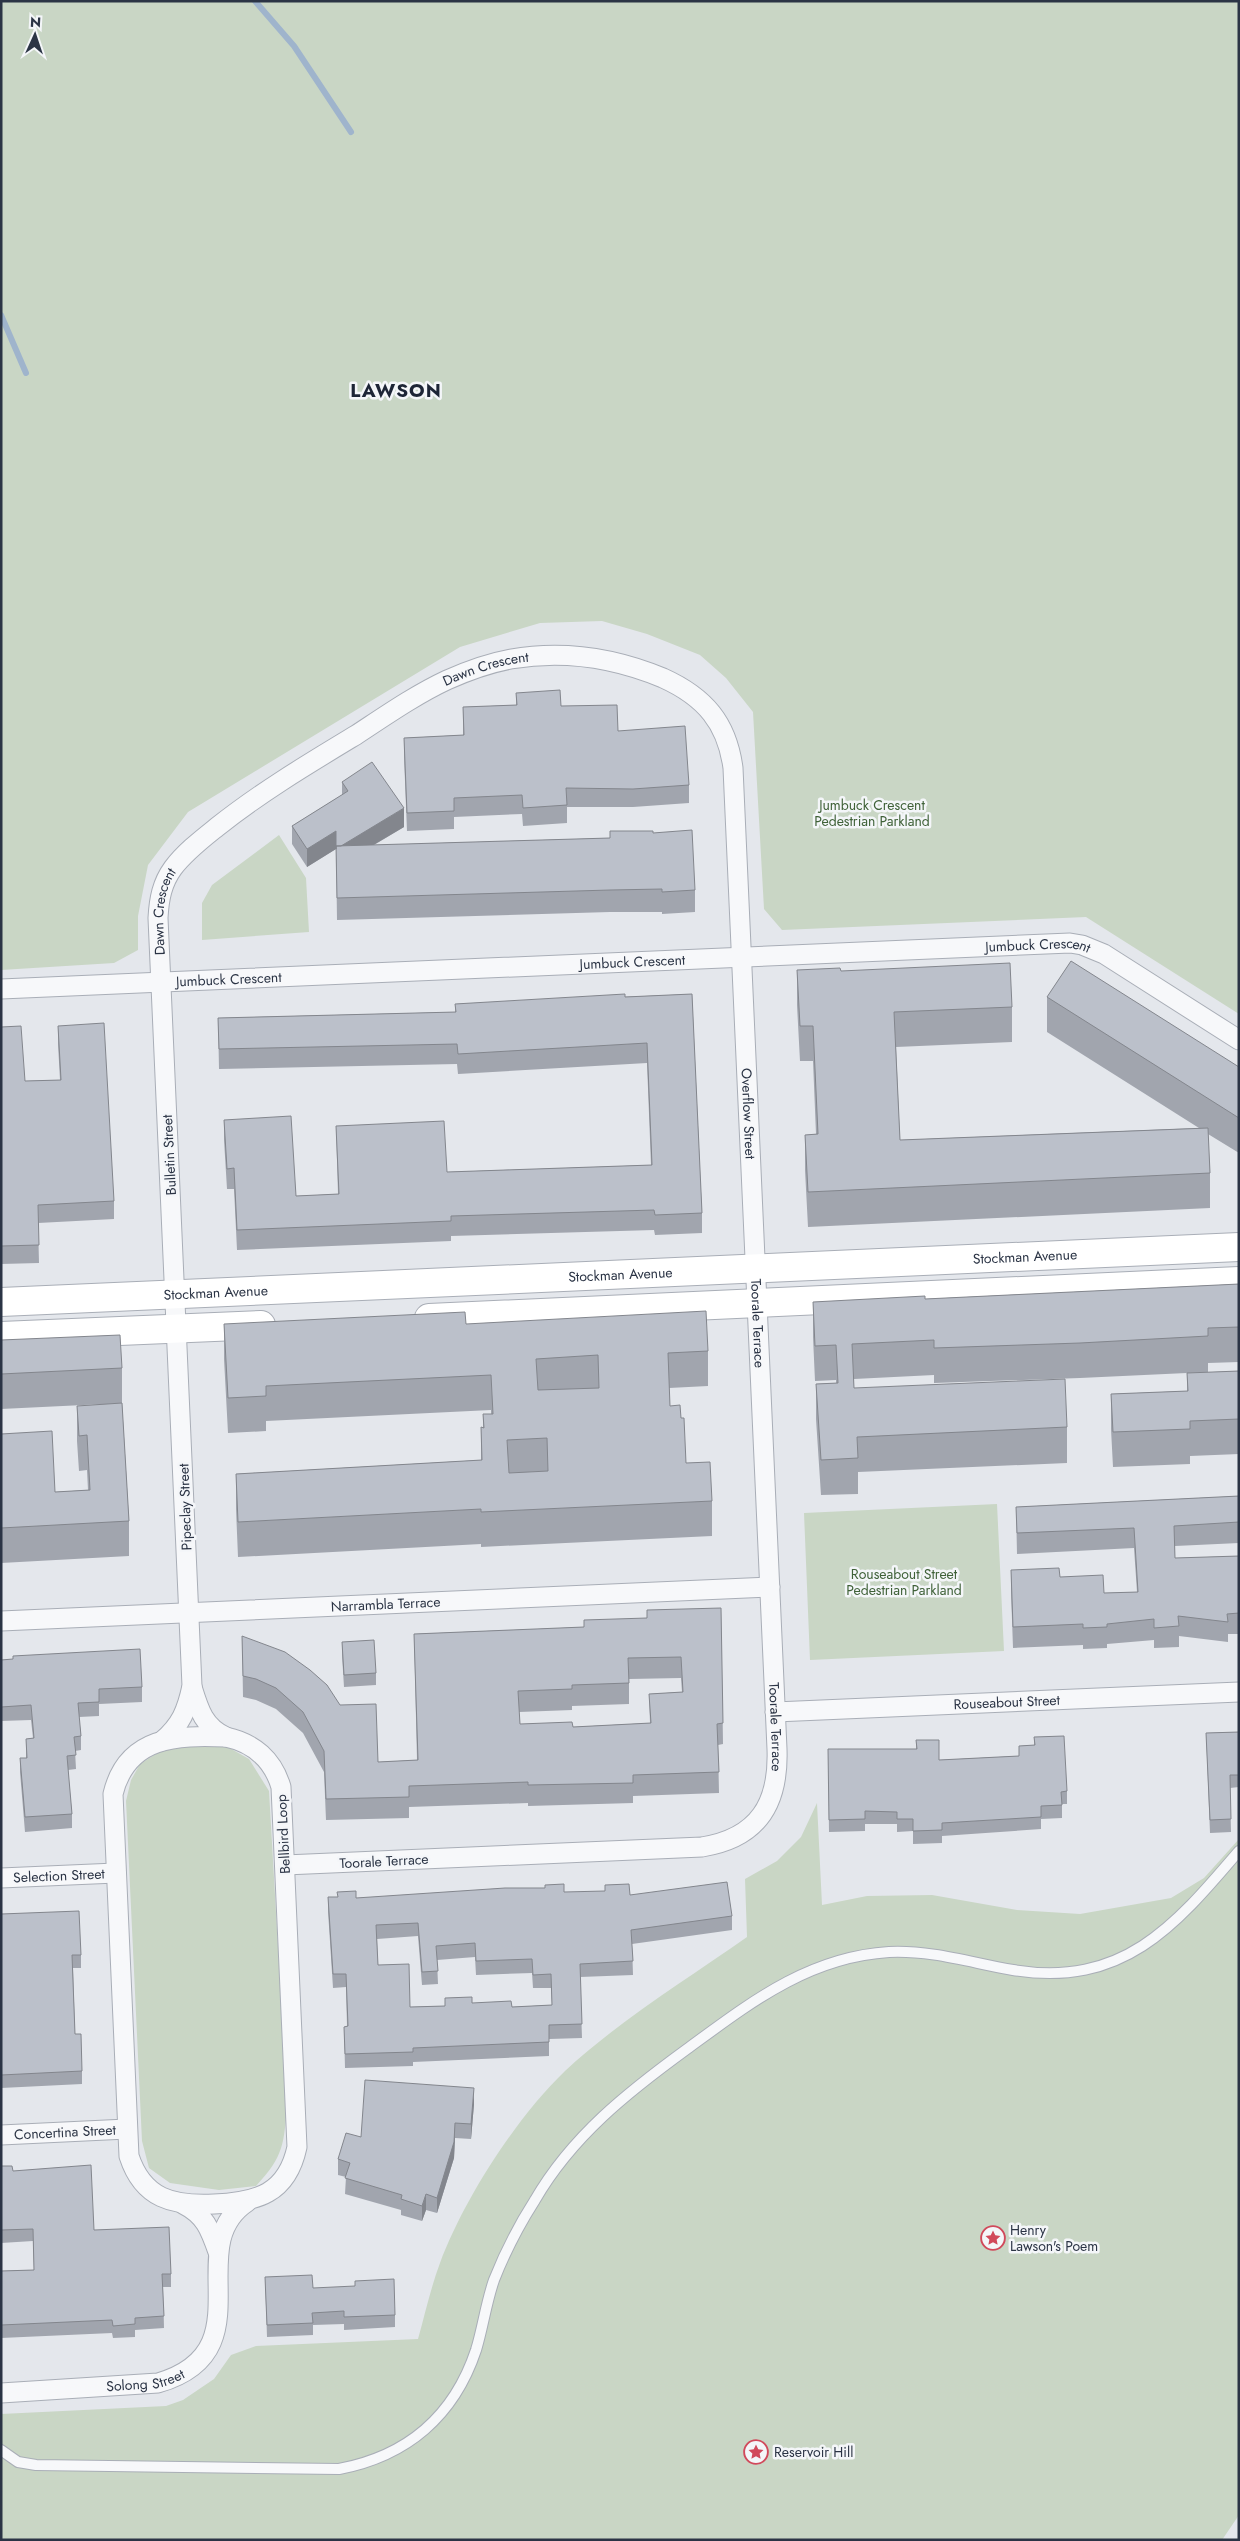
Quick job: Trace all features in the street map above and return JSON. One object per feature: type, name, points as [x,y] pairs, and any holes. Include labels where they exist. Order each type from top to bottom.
[{"type":"street","name":"Dawn Crescent","points":[[161,982],[158,918],[162,891],[174,867],[207,835],[266,790],[445,681],[474,669],[511,659],[557,655],[603,659],[654,675],[701,701],[720,725],[727,738],[733,768],[742,957]]},
{"type":"street","name":"Jumbuck Crescent","points":[[1,989],[1070,943],[1082,945],[1104,954],[1239,1040]]},
{"type":"street","name":"Overflow Street","points":[[742,957],[755,1268]]},
{"type":"street","name":"Bulletin Street","points":[[161,982],[176,1329]]},
{"type":"street","name":"Stockman Avenue","points":[[1,1302],[1239,1247]]},
{"type":"street","name":"Toorale Terrace","points":[[285,1865],[702,1847],[729,1841],[741,1835],[757,1821],[774,1792],[777,1765],[755,1268]]},
{"type":"street","points":[[405,1318],[1239,1282]]},
{"type":"street","points":[[1,1336],[289,1324]]},
{"type":"street","name":"Pipeclay Street","points":[[176,1329],[192,1686],[202,1716],[211,1729],[226,1738]]},
{"type":"street","name":"Narrambla Terrace","points":[[1,1621],[770,1587]]},
{"type":"street","name":"Pipeclay Street","points":[[162,1741],[174,1731],[184,1716],[192,1686]]},
{"type":"street","name":"Rouseabout Street","points":[[775,1712],[1239,1692]]},
{"type":"street","name":"Bellbird Loop","points":[[226,1738],[254,1748],[274,1769],[282,1797],[297,2147],[292,2166],[281,2182],[266,2195],[247,2202],[182,2204],[162,2198],[148,2188],[138,2176],[129,2156],[113,1805],[116,1783],[126,1764],[146,1746],[162,1741],[226,1738]]},
{"type":"street","name":"Selection Street","points":[[1,1878],[116,1873]]},
{"type":"street","name":"Concertina Street","points":[[1,2135],[127,2129]]},
{"type":"street","name":"Solong Street","points":[[1,2393],[145,2385],[171,2380],[183,2373],[204,2355],[216,2330],[220,2303],[218,2252],[227,2222],[236,2209],[247,2202]]},
{"type":"street","name":"Solong Street","points":[[182,2204],[196,2211],[206,2223],[218,2252]]},
{"type":"lane","points":[[1,2450],[18,2462],[36,2465],[339,2468],[376,2460],[412,2440],[438,2418],[454,2396],[468,2372],[493,2283],[504,2257],[536,2197],[559,2164],[588,2130],[636,2087],[768,1991],[797,1975],[835,1961],[889,1952],[934,1953],[1036,1972],[1063,1972],[1113,1961],[1140,1949],[1176,1922],[1239,1851]]},
{"type":"green space","name":"Jumbuck Crescent Pedestrian Parkland","points":[[1,1],[1239,1],[1239,1014],[1086,917],[782,930],[764,909],[753,712],[726,678],[700,655],[647,634],[602,621],[540,623],[460,647],[188,812],[148,865],[138,916],[138,950],[114,963],[1,970]]},
{"type":"green space","points":[[279,835],[306,878],[309,932],[202,940],[202,903],[212,885]]},
{"type":"green space","name":"Rouseabout Street Pedestrian Parkland","points":[[997,1504],[1004,1651],[810,1660],[804,1513]]},
{"type":"green space","points":[[219,1742],[249,1759],[269,1791],[287,2104],[281,2149],[265,2176],[256,2186],[219,2190],[170,2183],[149,2168],[142,2141],[126,1801],[131,1780],[140,1764],[169,1746]]},
{"type":"green space","name":"Reservoir Hill","points":[[817,1803],[822,1905],[867,1896],[932,1895],[1017,1910],[1080,1914],[1171,1898],[1204,1878],[1239,1839],[1239,2515],[1222,2540],[1,2540],[1,2414],[166,2406],[183,2400],[214,2379],[231,2355],[256,2346],[418,2339],[434,2281],[450,2238],[477,2187],[510,2136],[547,2090],[586,2052],[654,2001],[747,1937],[745,1879],[777,1861],[801,1837]]},
{"type":"building","points":[[560,690],[561,706],[617,705],[618,731],[685,726],[689,785],[633,789],[566,788],[567,805],[523,808],[522,795],[454,798],[454,811],[407,813],[404,738],[464,735],[463,707],[517,705],[516,693]]},
{"type":"building","points":[[372,762],[404,808],[341,846],[336,846],[336,831],[307,849],[292,826],[348,791],[342,782]]},
{"type":"building","points":[[692,830],[695,890],[662,892],[662,889],[610,890],[337,898],[336,846],[610,838],[610,831],[653,831],[653,833]]},
{"type":"building","points":[[1071,961],[1239,1067],[1239,1118],[1047,997]]},
{"type":"building","points":[[1010,963],[1012,1007],[894,1012],[900,1140],[1208,1128],[1210,1173],[808,1192],[805,1135],[818,1134],[813,1026],[800,1026],[797,970],[840,968],[841,971]]},
{"type":"building","points":[[625,994],[625,997],[692,994],[702,1213],[655,1215],[654,1210],[451,1216],[451,1221],[237,1230],[234,1168],[227,1169],[224,1120],[291,1116],[296,1196],[339,1194],[336,1126],[444,1121],[447,1172],[652,1165],[647,1043],[458,1054],[457,1044],[219,1049],[218,1018],[456,1012],[455,1004]]},
{"type":"building","points":[[104,1023],[114,1201],[38,1205],[39,1245],[1,1246],[1,1027],[21,1026],[25,1081],[61,1080],[58,1026]]},
{"type":"building","points":[[1239,1284],[1239,1327],[1208,1328],[1208,1336],[934,1348],[934,1340],[852,1344],[854,1388],[1065,1379],[1067,1427],[857,1437],[858,1458],[821,1460],[816,1384],[838,1383],[836,1345],[815,1346],[813,1302],[925,1296],[925,1299]]},
{"type":"building","points":[[706,1311],[708,1351],[668,1353],[670,1406],[680,1405],[681,1418],[684,1418],[686,1463],[710,1462],[712,1501],[481,1512],[481,1509],[238,1522],[236,1474],[482,1460],[481,1427],[484,1428],[483,1414],[493,1414],[491,1375],[266,1386],[266,1396],[228,1398],[224,1324],[465,1312],[466,1324]],"holes":[[[598,1355],[599,1388],[538,1390],[536,1359]],[[547,1438],[548,1471],[509,1473],[507,1440]]]},
{"type":"building","points":[[120,1335],[122,1368],[1,1374],[1,1340]]},
{"type":"building","points":[[1239,1371],[1239,1419],[1190,1421],[1190,1429],[1113,1432],[1111,1394],[1188,1391],[1187,1373]]},
{"type":"building","points":[[122,1403],[129,1521],[1,1528],[1,1434],[52,1431],[55,1492],[90,1490],[87,1435],[79,1436],[77,1406]]},
{"type":"building","points":[[1239,1496],[1239,1522],[1174,1526],[1175,1558],[1239,1556],[1239,1613],[1227,1614],[1228,1622],[1178,1616],[1179,1626],[1154,1628],[1154,1619],[1107,1624],[1107,1627],[1083,1628],[1083,1624],[1013,1627],[1011,1570],[1059,1568],[1060,1577],[1103,1575],[1104,1593],[1138,1592],[1134,1528],[1017,1533],[1016,1507]]},
{"type":"building","points":[[721,1608],[723,1723],[717,1724],[719,1772],[633,1775],[633,1783],[528,1785],[528,1782],[409,1786],[409,1797],[326,1799],[324,1751],[303,1712],[276,1688],[256,1679],[243,1676],[242,1636],[285,1652],[327,1685],[340,1705],[376,1704],[378,1762],[418,1760],[414,1634],[584,1627],[584,1620],[647,1618],[647,1610]],"holes":[[[681,1657],[683,1692],[649,1694],[651,1723],[573,1727],[572,1722],[520,1724],[518,1691],[572,1689],[572,1685],[629,1683],[628,1658]]]},
{"type":"building","points":[[374,1640],[376,1673],[344,1675],[342,1642]]},
{"type":"building","points":[[140,1649],[142,1687],[99,1689],[99,1702],[78,1703],[81,1736],[74,1737],[76,1755],[67,1756],[72,1814],[25,1817],[20,1758],[27,1758],[26,1739],[34,1738],[31,1705],[1,1707],[1,1660],[13,1659],[13,1656]]},
{"type":"building","points":[[1239,1732],[1239,1775],[1230,1775],[1231,1819],[1210,1820],[1206,1733]]},
{"type":"building","points":[[1064,1736],[1067,1791],[1061,1792],[1062,1805],[1041,1806],[1041,1817],[942,1823],[942,1830],[913,1831],[913,1819],[897,1819],[897,1812],[865,1811],[865,1819],[829,1820],[828,1749],[917,1749],[916,1740],[939,1740],[939,1760],[1019,1756],[1019,1746],[1035,1745],[1034,1737]]},
{"type":"building","points":[[727,1882],[732,1916],[631,1930],[633,1961],[580,1964],[582,2024],[549,2025],[549,2042],[413,2048],[413,2052],[345,2054],[344,2027],[348,2026],[346,1974],[333,1974],[328,1897],[338,1897],[337,1892],[356,1891],[356,1898],[505,1888],[545,1888],[545,1885],[564,1884],[564,1892],[605,1891],[605,1885],[629,1884],[630,1895]],"holes":[[[418,1923],[422,1972],[438,1971],[436,1946],[475,1943],[476,1961],[532,1959],[533,1975],[551,1974],[552,2005],[512,2007],[511,2001],[472,2003],[472,1997],[445,1998],[445,2006],[410,2007],[409,1964],[378,1965],[376,1925]]]},
{"type":"building","points":[[79,1911],[81,1955],[72,1955],[75,2034],[81,2034],[82,2071],[1,2075],[1,1914]]},
{"type":"building","points":[[365,2080],[474,2088],[471,2124],[455,2123],[454,2142],[437,2198],[426,2194],[422,2206],[401,2199],[402,2195],[345,2178],[350,2163],[338,2159],[346,2133],[361,2137]]},
{"type":"building","points":[[91,2165],[94,2230],[169,2227],[171,2274],[162,2274],[164,2316],[135,2318],[135,2324],[113,2326],[112,2320],[1,2325],[1,2271],[34,2270],[33,2229],[1,2230],[1,2166],[12,2166],[13,2171]]},
{"type":"building","points":[[312,2275],[313,2288],[355,2286],[355,2281],[394,2279],[395,2315],[344,2317],[344,2311],[312,2313],[313,2323],[267,2325],[265,2277]]},
{"type":"waterway","points":[[255,1],[294,46],[351,132]]},
{"type":"waterway","points":[[1,315],[26,373]]},
{"type":"place","name":"Henry Lawson's Poem","points":[[993,2238]]},
{"type":"place","name":"Reservoir Hill","points":[[756,2452]]},
{"type":"district","name":"LAWSON","points":[[396,390]]}]
